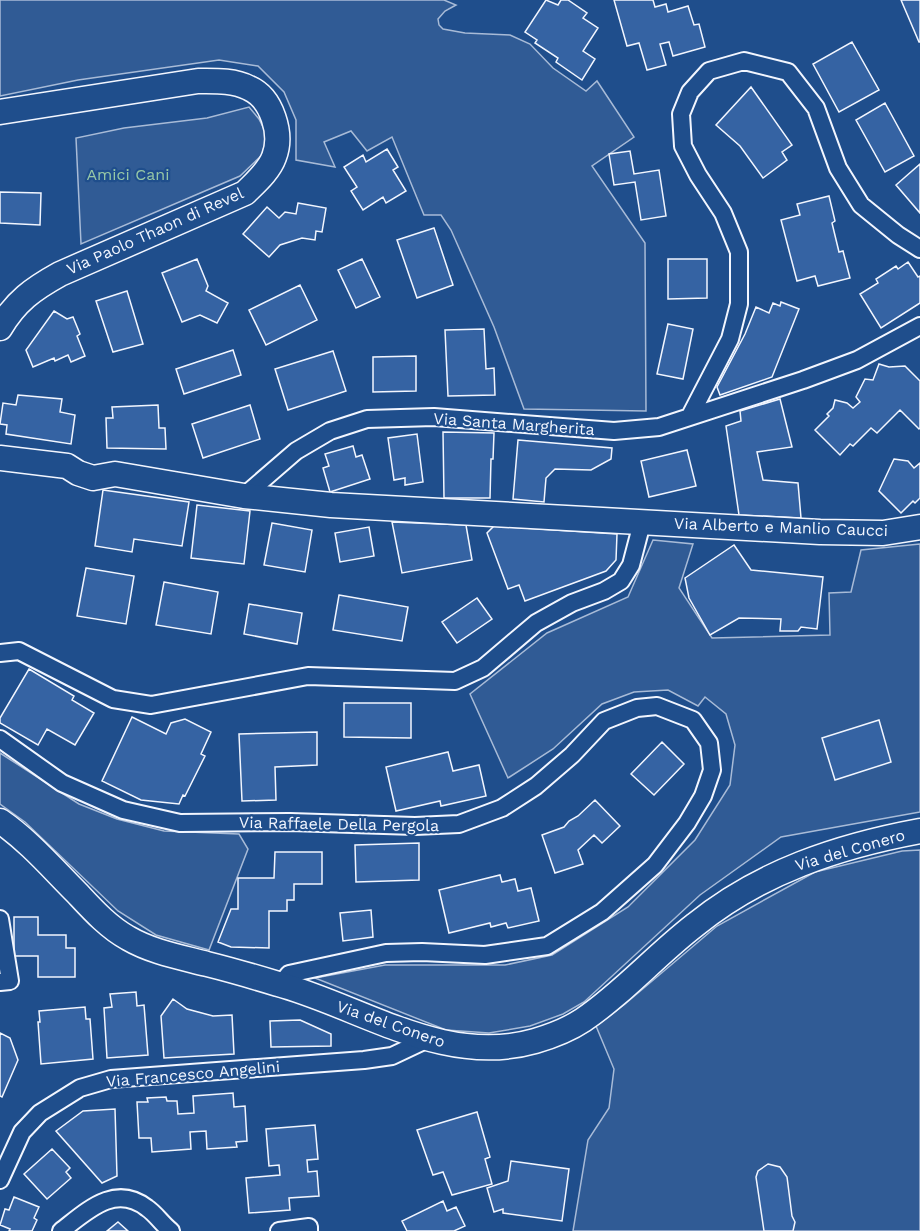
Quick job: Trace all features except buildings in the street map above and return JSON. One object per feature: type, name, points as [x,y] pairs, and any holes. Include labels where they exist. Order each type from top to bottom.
[{"type":"street","points":[[690,416],[730,339],[739,304],[739,252],[723,213],[698,175],[683,146],[681,114],[690,92],[709,71],[744,61],[788,72],[816,108],[838,168],[861,205],[898,235],[920,249]]},
{"type":"street","name":"Via Paolo Thaon di Revel","points":[[0,112],[198,81],[228,82],[250,88],[263,98],[273,115],[276,137],[274,157],[262,177],[244,193],[60,274],[34,288],[10,311],[0,328]]},
{"type":"street","name":"Via Santa Margherita","points":[[244,496],[296,451],[330,431],[367,419],[434,417],[614,431],[659,428],[857,360],[920,326]]},
{"type":"street","points":[[0,458],[67,466],[77,462],[97,463],[115,474],[244,496],[331,505],[642,523],[631,565],[621,580],[604,591],[572,603],[536,623],[483,668],[455,681],[308,676],[152,705],[113,699],[19,651],[0,653]]},
{"type":"street","name":"Via Alberto e Manlio Caucci","points":[[642,523],[884,533],[920,527]]},
{"type":"street","name":"Via Raffaele Della Pergola","points":[[0,739],[62,783],[123,810],[180,823],[290,822],[415,826],[459,824],[502,808],[536,786],[572,755],[604,721],[637,708],[657,705],[693,720],[709,743],[712,770],[703,796],[687,823],[655,865],[602,912],[548,946],[485,955],[386,953],[290,974],[281,984]]},
{"type":"street","name":"Via del Conero","points":[[0,821],[40,855],[106,922],[129,939],[159,952],[281,984],[428,1039],[455,1046],[500,1048],[556,1035],[581,1022],[605,1004],[694,925],[732,898],[771,876],[804,861],[881,838],[920,831]]},
{"type":"street","points":[[0,919],[10,981],[0,982]]},
{"type":"street","name":"Via Francesco Angelini","points":[[0,1180],[22,1132],[40,1113],[80,1088],[111,1079],[364,1060],[392,1056],[428,1039]]},
{"type":"street","points":[[61,1231],[88,1210],[110,1199],[131,1198],[148,1208],[171,1231]]},
{"type":"street","points":[[279,1231],[309,1227],[309,1231]]},
{"type":"shaded area","points":[[0,0],[444,0],[456,5],[445,11],[438,19],[443,29],[465,33],[510,35],[530,44],[553,68],[586,91],[597,81],[634,137],[592,166],[645,243],[646,411],[524,409],[494,327],[451,230],[441,215],[424,215],[392,137],[367,151],[351,131],[324,142],[335,167],[296,160],[296,120],[284,92],[258,66],[219,60],[78,80],[0,96]]},
{"type":"shaded area","name":"Amici Cani","points":[[249,107],[265,131],[265,143],[262,155],[240,176],[81,244],[76,138],[124,128],[207,118]]},
{"type":"shaded area","points":[[653,540],[693,544],[679,588],[712,638],[830,635],[829,593],[851,592],[861,550],[920,544],[920,812],[781,837],[700,895],[584,1002],[563,1014],[530,1026],[489,1033],[446,1030],[315,978],[385,965],[505,965],[552,955],[628,907],[695,840],[730,785],[735,745],[726,714],[705,697],[698,706],[668,690],[634,692],[602,704],[553,749],[508,778],[470,694],[547,633],[628,597]]},
{"type":"shaded area","points":[[0,753],[79,804],[117,819],[164,831],[239,834],[248,849],[209,950],[156,935],[118,911],[25,822],[0,804]]},
{"type":"shaded area","points":[[920,850],[920,1231],[573,1231],[588,1140],[609,1108],[614,1069],[596,1026],[717,926],[815,872],[902,851]]}]
